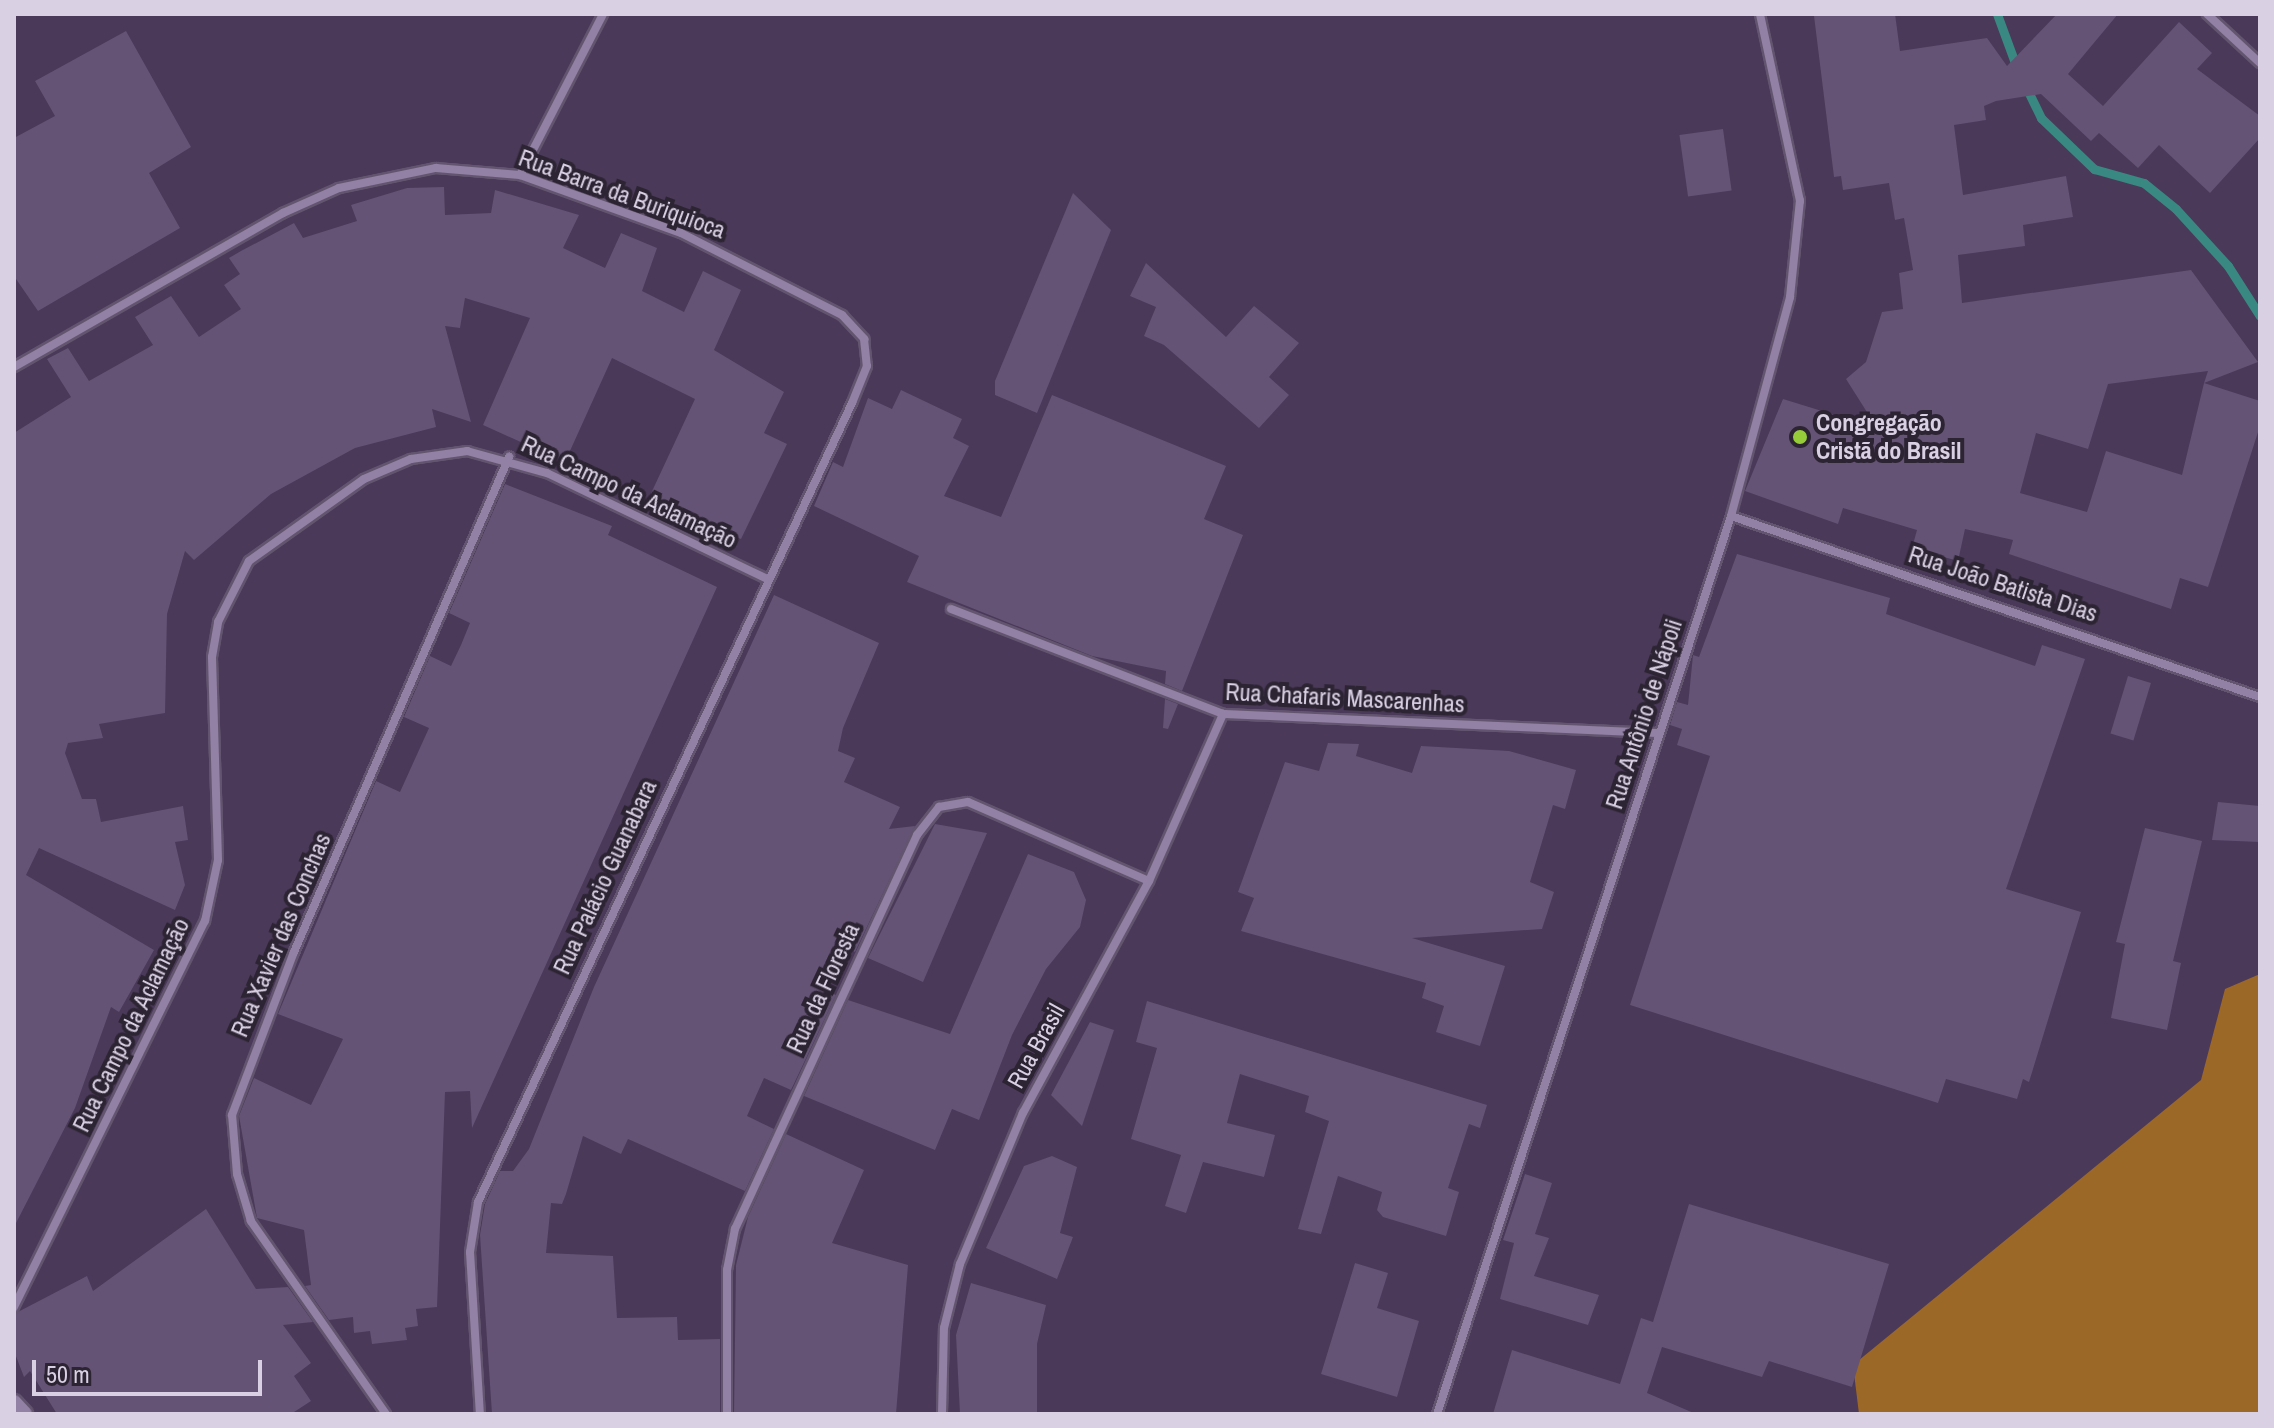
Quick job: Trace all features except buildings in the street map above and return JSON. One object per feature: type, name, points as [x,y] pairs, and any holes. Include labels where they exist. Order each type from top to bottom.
[{"type":"street","points":[[520,175],[603,14]]},
{"type":"street","name":"Rua Antônio de Nápoli","points":[[1437,1414],[1731,516],[1790,297],[1799,228],[1760,14]]},
{"type":"street","points":[[2207,14],[2260,63]]},
{"type":"street","name":"Rua Barra da Buriquioca","points":[[14,367],[339,188],[436,168],[520,175],[681,233],[842,315],[864,339],[863,377]]},
{"type":"street","name":"Rua Palácio Guanabara","points":[[480,1414],[470,1252],[478,1202],[765,578],[863,377]]},
{"type":"street","name":"Rua Campo da Aclamação","points":[[14,1307],[205,921],[218,860],[212,657],[230,592],[278,534],[364,479],[438,452],[509,457],[765,578]]},
{"type":"street","name":"Rua Xavier das Conchas","points":[[386,1414],[251,1221],[232,1115],[294,952],[509,457]]},
{"type":"street","name":"Rua João Batista Dias","points":[[1731,516],[2260,697]]},
{"type":"street","name":"Rua Chafaris Mascarenhas","points":[[951,609],[1223,714],[1659,733]]},
{"type":"street","name":"Rua Brasil","points":[[942,1414],[944,1328],[960,1264],[1023,1113],[1149,881],[1223,714]]},
{"type":"street","name":"Rua da Floresta","points":[[727,1414],[727,1270],[735,1229],[917,835],[939,807],[968,802],[1149,881]]},
{"type":"street","points":[[14,1402],[25,1414]]},
{"type":"shaded area","points":[[2260,974],[2260,1414],[1859,1414],[1853,1365],[2201,1080],[2225,989]]},
{"type":"waterway","points":[[1997,14],[2018,71]]},
{"type":"waterway","points":[[2025,85],[2041,118],[2094,169],[2144,183],[2176,209],[2228,266],[2260,316]]},
{"type":"place","name":"Congregação Cristã do Brasil","points":[[1800,437]]}]
